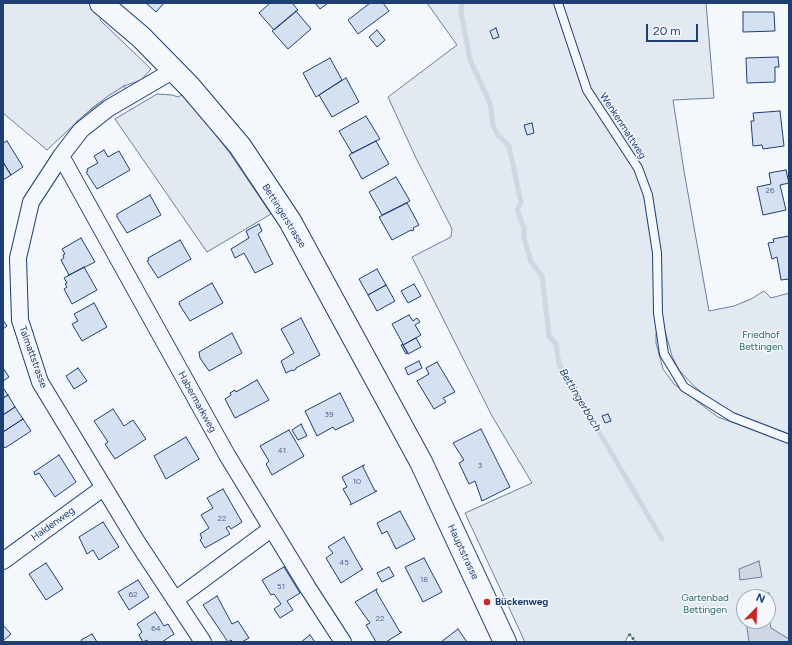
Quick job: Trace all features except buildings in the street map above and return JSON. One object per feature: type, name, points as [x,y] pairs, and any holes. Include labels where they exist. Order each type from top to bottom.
[{"type":"street","name":"Bettingerstrasse","points":[[101,3],[138,34],[174,70],[240,146],[290,221],[421,462]]},
{"type":"street","name":"Talmattstrasse","points":[[174,70],[109,108],[81,130],[61,156],[31,202],[18,258],[20,320],[40,382],[103,488],[203,642]]},
{"type":"street","name":"Habermarkweg","points":[[61,156],[227,455],[271,529],[343,642]]},
{"type":"street","name":"Hauptstrasse","points":[[421,462],[506,642]]},
{"type":"street","name":"Haldenweg","points":[[3,561],[103,488]]},
{"type":"street","points":[[175,600],[271,529]]},
{"type":"lane","name":"Wenkenmattweg","points":[[558,3],[587,90],[638,168],[648,195],[657,252],[660,335],[664,354],[684,387],[732,417],[789,439]]},
{"type":"green space","points":[[3,3],[90,3],[104,14],[100,20],[151,69],[141,80],[124,86],[93,107],[47,150],[3,113]]},
{"type":"green space","points":[[427,3],[706,3],[714,98],[673,100],[709,311],[734,306],[751,299],[764,291],[771,298],[789,293],[789,434],[731,412],[714,403],[693,385],[679,370],[672,356],[665,331],[656,333],[656,343],[663,369],[674,384],[718,417],[789,443],[789,642],[636,642],[629,634],[625,642],[525,642],[465,513],[532,483],[492,416],[412,257],[451,237],[452,229],[416,158],[388,97],[457,45]]},
{"type":"green space","points":[[157,94],[178,97],[184,94],[229,152],[271,214],[207,252],[115,119]]},
{"type":"shaded area","points":[[124,86],[128,92],[81,126],[76,122],[108,96]]},
{"type":"shaded area","points":[[759,561],[762,577],[740,580],[739,569]]},
{"type":"shaded area","points":[[747,629],[773,629],[789,639],[789,642],[749,642]]},
{"type":"waterway","name":"Bettingerbach","points":[[462,3],[461,12],[470,60],[490,103],[493,125],[498,135],[509,146],[521,203],[517,210],[524,228],[524,238],[531,262],[542,276],[549,336],[556,344],[559,364],[662,539]]},
{"type":"hedge","points":[[629,634],[636,642]]},
{"type":"place","name":"Bückenweg","points":[[487,602]]},
{"type":"park label","name":"Friedhof Bettingen","points":[[761,340]]},
{"type":"park label","name":"Gartenbad Bettingen","points":[[705,604]]}]
